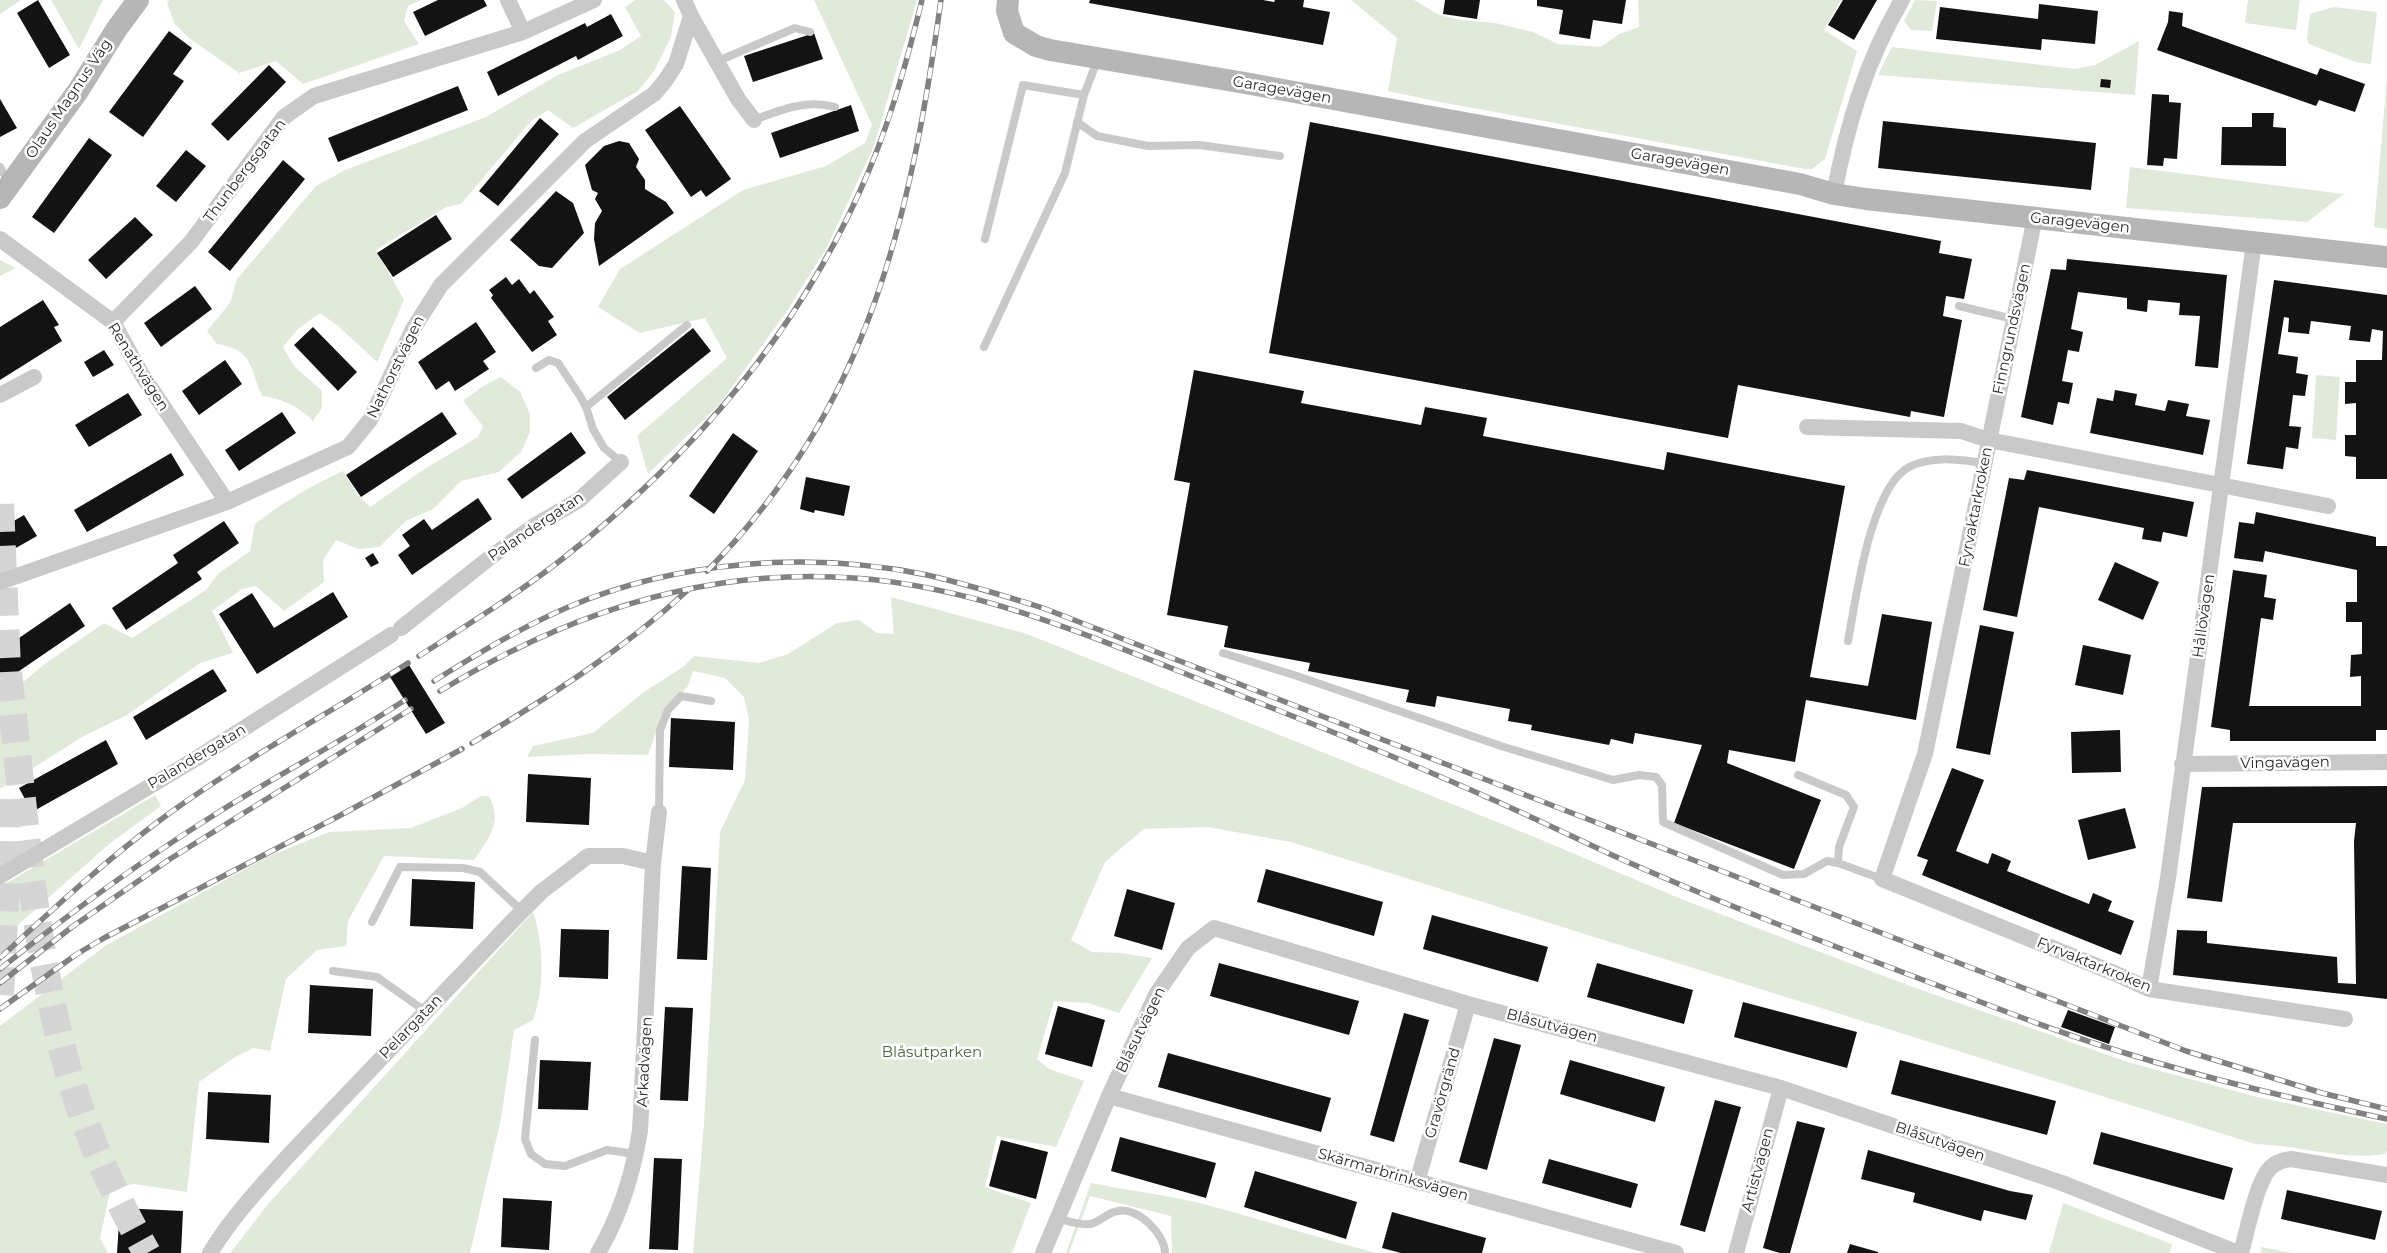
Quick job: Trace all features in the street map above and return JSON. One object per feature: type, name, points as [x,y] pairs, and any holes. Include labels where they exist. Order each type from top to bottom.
[{"type":"street","name":"Olaus Magnus Väg","points":[[3,183],[78,91],[116,30],[138,0]]},
{"type":"street","points":[[508,0],[523,32]]},
{"type":"street","name":"Thunbergsgatan","points":[[113,322],[190,242],[284,117],[314,96],[523,32],[594,0]]},
{"type":"street","points":[[684,0],[691,16],[738,99],[754,120]]},
{"type":"street","name":"Garagevägen","points":[[1008,0],[1007,11],[1014,33],[1036,46],[1098,59],[1363,104],[1800,184],[1834,194],[2387,257]]},
{"type":"street","points":[[1834,194],[1842,151],[1861,83],[1889,22],[1902,0]]},
{"type":"street","name":"Nathorstvägen","points":[[0,582],[69,556],[227,502],[265,483],[318,462],[348,447],[355,441],[370,420],[413,329],[441,285],[585,141],[654,94],[676,64],[691,16]]},
{"type":"street","name":"Finngrundsvägen","points":[[1989,440],[2035,218]]},
{"type":"street","name":"Renathvägen","points":[[0,239],[113,322],[142,374],[227,502]]},
{"type":"street","name":"Hållövägen","points":[[2149,989],[2168,878],[2254,242]]},
{"type":"street","points":[[0,395],[34,377]]},
{"type":"street","points":[[1807,427],[1961,431],[1989,440]]},
{"type":"street","name":"Fyrvaktarkroken","points":[[2328,506],[1989,440],[1926,754],[1882,879],[2114,972],[2149,989],[2345,1019]]},
{"type":"street","name":"Palandergatan","points":[[0,876],[197,758],[396,631],[492,556],[534,526],[579,500],[622,462]]},
{"type":"street","name":"Vingavägen","points":[[2182,764],[2387,762]]},
{"type":"street","name":"Arkadvägen","points":[[598,1253],[606,1239],[633,1173],[642,1118],[649,862],[659,812]]},
{"type":"street","name":"Pelargatan","points":[[210,1253],[224,1230],[253,1194],[425,1011],[541,892],[588,856],[623,856],[649,862]]},
{"type":"street","name":"Blåsutvägen","points":[[1043,1253],[1056,1218],[1109,1096],[1157,993],[1188,948],[1214,928],[1468,1004],[1781,1088],[2062,1183],[2239,1253]]},
{"type":"street","name":"Gravörgränd","points":[[1417,1182],[1468,1004]]},
{"type":"street","name":"Artistvägen","points":[[1736,1253],[1781,1088]]},
{"type":"street","name":"Skärmarbrinksvägen","points":[[1109,1096],[1676,1253]]},
{"type":"street","points":[[2239,1253],[2263,1180],[2270,1168],[2279,1161],[2291,1159],[2387,1175]]},
{"type":"lane","points":[[718,61],[795,28],[810,32]]},
{"type":"lane","points":[[984,347],[1065,173],[1084,94],[1098,59]]},
{"type":"lane","points":[[985,239],[1023,86],[1084,94]]},
{"type":"lane","points":[[754,120],[780,110],[819,102],[835,107]]},
{"type":"lane","points":[[1077,122],[1097,136],[1148,146],[1199,145],[1280,156]]},
{"type":"lane","points":[[1959,306],[2013,319]]},
{"type":"lane","points":[[586,407],[688,325]]},
{"type":"lane","points":[[536,368],[549,360],[555,360],[586,407],[593,429],[604,448],[622,462]]},
{"type":"lane","points":[[1848,641],[1876,516],[1884,495],[1898,475],[1909,467],[1923,462],[1951,459],[1984,463]]},
{"type":"lane","points":[[1222,653],[1294,675],[1501,746],[1612,780],[1639,776],[1656,777],[1662,785],[1663,822],[1783,875],[1804,874],[1827,861],[1838,863],[1839,847],[1846,834],[1854,807],[1846,794],[1798,775]]},
{"type":"lane","points":[[659,812],[660,730],[668,710],[681,696],[712,701]]},
{"type":"lane","name":"Fyrvaktarkroken","points":[[1838,863],[1882,879]]},
{"type":"lane","points":[[372,922],[400,867],[463,868],[480,872],[522,911]]},
{"type":"lane","points":[[333,971],[377,977],[425,1011]]},
{"type":"lane","points":[[535,1040],[525,1138],[531,1154],[545,1164],[565,1166],[607,1150],[636,1154]]},
{"type":"lane","points":[[1056,1218],[1090,1224],[1119,1210],[1132,1212],[1144,1217],[1156,1232],[1165,1253]]},
{"type":"green space","points":[[0,0],[21,0],[0,14]]},
{"type":"green space","points":[[51,0],[103,0],[79,49]]},
{"type":"green space","points":[[169,0],[421,0],[408,6],[404,21],[419,44],[303,84],[276,61],[239,73],[189,38],[174,23],[167,2]]},
{"type":"green space","points":[[635,0],[664,0],[675,12],[671,37],[654,71],[638,91],[573,128],[548,110],[531,121],[461,204],[446,207],[376,250],[404,300],[377,362],[338,326],[320,313],[298,329],[283,347],[294,366],[322,391],[322,408],[313,421],[302,411],[290,404],[262,396],[252,368],[244,355],[229,347],[217,344],[207,331],[230,303],[237,279],[316,186],[345,170],[486,117],[558,75],[620,50],[641,36],[625,7]]},
{"type":"green space","points":[[814,0],[917,0],[874,146],[827,247],[787,311],[719,405],[648,474],[637,436],[727,358],[705,318],[640,333],[598,307],[620,269],[743,190],[826,166],[865,143],[872,125]]},
{"type":"green space","points":[[1351,0],[1414,0],[1439,15],[1462,20],[1495,23],[1533,32],[1558,44],[1601,47],[1619,34],[1639,27],[1638,0],[1841,0],[1824,30],[1857,51],[1825,159],[1812,169],[1805,169],[1388,91],[1397,38]]},
{"type":"green space","points":[[1915,0],[1937,1],[1932,31],[1911,30],[1904,21]]},
{"type":"green space","points":[[2248,0],[2300,0],[2296,30],[2245,23]]},
{"type":"green space","points":[[2333,7],[2377,12],[2371,64],[2356,62],[2309,44],[2307,39],[2310,14]]},
{"type":"green space","points":[[2139,41],[2135,95],[1878,75],[1892,47],[2075,69],[2095,65]]},
{"type":"green space","points":[[2387,78],[2387,229],[2374,227]]},
{"type":"green space","points":[[2130,167],[2344,194],[2307,222],[2126,208]]},
{"type":"green space","points":[[0,260],[16,268],[0,276]]},
{"type":"green space","points":[[2316,375],[2340,377],[2336,440],[2312,438]]},
{"type":"green space","points":[[501,377],[520,392],[530,414],[530,432],[521,452],[499,472],[461,481],[433,509],[406,521],[379,547],[359,549],[336,540],[323,560],[324,582],[284,611],[256,586],[242,589],[212,611],[233,653],[200,663],[127,715],[82,737],[0,789],[0,702],[42,666],[104,623],[132,638],[206,590],[218,574],[250,551],[255,524],[308,489],[343,471],[357,494],[370,507],[423,470],[478,437],[483,426],[463,401],[483,386]]},
{"type":"green space","name":"Blåsutparken","points":[[891,597],[1027,634],[1532,836],[1686,901],[1910,986],[2131,1063],[2257,1097],[2387,1124],[2387,1151],[2385,1154],[2353,1156],[2255,1144],[1291,842],[1208,827],[1144,829],[1105,862],[1071,940],[1092,952],[1121,953],[1152,958],[1119,1013],[1088,1003],[1054,1001],[1037,1059],[1049,1069],[1084,1081],[1056,1147],[997,1136],[985,1187],[1031,1203],[1012,1253],[693,1253],[704,1123],[720,832],[745,780],[749,720],[744,697],[725,678],[693,671],[688,686],[662,716],[648,755],[590,754],[527,757],[533,746],[593,733],[644,692],[683,667],[694,656],[759,663],[788,654],[837,623],[859,620],[877,633],[894,634]]},
{"type":"green space","points":[[155,795],[161,806],[109,844],[0,941],[0,887]]},
{"type":"green space","points":[[481,796],[489,796],[495,814],[489,837],[474,860],[384,856],[348,921],[346,946],[317,950],[286,979],[270,1051],[254,1048],[235,1057],[199,1082],[187,1192],[134,1184],[111,1188],[100,1238],[108,1253],[0,1253],[0,1026],[105,946],[267,857],[329,832],[411,828],[462,808]]},
{"type":"green space","points":[[533,912],[541,952],[540,994],[533,1020],[514,1030],[501,1119],[470,1253],[230,1253],[269,1203]]},
{"type":"green space","points":[[1091,1183],[1207,1205],[1377,1253],[1172,1253],[1171,1216],[1090,1196],[1069,1253],[1066,1253]]},
{"type":"green space","points":[[2063,1203],[2172,1244],[2170,1253],[2049,1253]]},
{"type":"green space","points":[[2262,1247],[2292,1253],[2260,1253]]},
{"type":"building","points":[[38,0],[70,55],[49,68],[17,13]]},
{"type":"building","points":[[438,0],[484,0],[487,6],[425,36],[413,12]]},
{"type":"building","points":[[1090,0],[1263,0],[1274,2],[1275,0],[1304,0],[1303,7],[1330,12],[1323,45],[1089,3]]},
{"type":"building","points":[[1445,0],[1480,0],[1477,19],[1443,14]]},
{"type":"building","points":[[1537,0],[1626,0],[1622,24],[1593,20],[1590,39],[1559,34],[1563,10],[1537,6]]},
{"type":"building","points":[[1843,0],[1877,0],[1854,40],[1828,25]]},
{"type":"building","points":[[2039,4],[2098,11],[2095,44],[2042,39],[2041,50],[1936,39],[1940,7],[2038,19]]},
{"type":"building","points":[[2169,11],[2183,13],[2182,26],[2317,75],[2320,68],[2365,84],[2355,112],[2319,100],[2316,106],[2157,50],[2168,22]]},
{"type":"building","points":[[611,14],[623,36],[578,60],[576,56],[498,96],[487,72],[585,23],[587,27]]},
{"type":"building","points":[[169,31],[192,48],[173,74],[184,81],[143,137],[109,112]]},
{"type":"building","points":[[814,33],[823,59],[753,82],[744,56]]},
{"type":"building","points":[[269,65],[286,82],[228,141],[211,124]]},
{"type":"building","points":[[2101,79],[2111,80],[2110,88],[2100,87]]},
{"type":"building","points":[[458,86],[468,110],[338,162],[328,138]]},
{"type":"building","points":[[2152,94],[2169,95],[2169,102],[2181,103],[2177,159],[2164,158],[2163,166],[2147,165]]},
{"type":"building","points":[[0,99],[17,128],[0,137]]},
{"type":"building","points":[[851,105],[859,131],[780,158],[771,133]]},
{"type":"building","points":[[680,106],[731,179],[706,197],[701,190],[691,197],[645,130]]},
{"type":"building","points":[[2252,113],[2274,113],[2273,127],[2286,128],[2286,166],[2221,165],[2222,127],[2252,127]]},
{"type":"building","points":[[540,118],[559,134],[498,206],[479,191]]},
{"type":"building","points":[[1883,121],[2096,143],[2091,190],[1878,168]]},
{"type":"building","points":[[1310,122],[1941,241],[1939,253],[1972,259],[1964,299],[1946,296],[1943,316],[1962,320],[1944,417],[1911,411],[1910,417],[1738,385],[1728,438],[1269,353]]},
{"type":"building","points":[[89,138],[112,155],[54,233],[32,217]]},
{"type":"building","points":[[619,141],[629,143],[639,159],[636,167],[645,180],[645,189],[666,202],[674,213],[599,266],[594,239],[595,223],[602,211],[595,199],[598,193],[592,190],[585,165],[604,146]]},
{"type":"building","points":[[186,150],[206,166],[176,202],[156,186]]},
{"type":"building","points":[[283,160],[305,179],[230,271],[208,252]]},
{"type":"building","points":[[556,191],[573,203],[584,233],[552,268],[539,266],[510,240]]},
{"type":"building","points":[[436,215],[452,239],[393,277],[377,253]]},
{"type":"building","points":[[135,217],[153,235],[106,279],[88,260]]},
{"type":"building","points":[[2067,259],[2227,275],[2218,368],[2195,366],[2200,316],[2179,315],[2180,303],[2148,300],[2147,312],[2127,309],[2127,298],[2078,292],[2071,329],[2083,332],[2079,352],[2068,350],[2062,381],[2073,383],[2069,404],[2058,402],[2053,425],[2021,417],[2051,269],[2066,270]]},
{"type":"building","points":[[506,277],[512,285],[519,279],[530,294],[534,290],[554,317],[548,321],[557,335],[532,352],[491,298],[493,295],[489,290]]},
{"type":"building","points":[[2274,280],[2387,295],[2387,479],[2356,479],[2356,457],[2345,456],[2345,435],[2356,435],[2356,403],[2345,404],[2345,382],[2356,382],[2356,360],[2382,360],[2383,331],[2372,329],[2370,342],[2349,340],[2351,326],[2311,321],[2309,334],[2288,332],[2289,318],[2284,317],[2278,354],[2298,357],[2296,373],[2308,375],[2305,396],[2293,395],[2289,426],[2301,427],[2298,449],[2286,447],[2283,469],[2247,464]]},
{"type":"building","points":[[195,286],[212,309],[161,347],[144,323]]},
{"type":"building","points":[[43,300],[59,325],[54,327],[62,341],[0,380],[0,327]]},
{"type":"building","points":[[476,322],[496,352],[483,361],[489,369],[455,391],[449,381],[436,390],[418,362]]},
{"type":"building","points":[[313,327],[357,372],[338,391],[294,345]]},
{"type":"building","points":[[693,328],[711,351],[625,420],[607,397]]},
{"type":"building","points":[[104,350],[114,365],[93,377],[84,362]]},
{"type":"building","points":[[225,360],[242,384],[199,415],[182,391]]},
{"type":"building","points":[[1194,370],[1304,391],[1301,403],[1421,425],[1425,407],[1487,418],[1483,436],[1664,470],[1667,452],[1845,486],[1810,677],[1868,686],[1882,614],[1932,622],[1916,720],[1806,700],[1795,762],[1729,750],[1727,763],[1821,800],[1794,869],[1674,823],[1702,745],[1635,733],[1633,744],[1611,739],[1609,745],[1531,730],[1532,725],[1508,721],[1510,709],[1437,696],[1435,707],[1406,702],[1409,690],[1308,671],[1310,663],[1224,647],[1228,626],[1167,615],[1190,483],[1174,480]]},
{"type":"building","points":[[2115,390],[2137,394],[2135,405],[2165,411],[2168,400],[2189,404],[2186,416],[2210,420],[2203,455],[2090,433],[2097,398],[2113,401]]},
{"type":"building","points":[[128,393],[142,415],[89,447],[75,425]]},
{"type":"building","points":[[282,412],[296,433],[239,471],[225,450]]},
{"type":"building","points":[[442,412],[457,434],[361,497],[346,475]]},
{"type":"building","points":[[571,432],[586,453],[522,499],[507,479]]},
{"type":"building","points":[[733,433],[758,451],[714,514],[689,496]]},
{"type":"building","points":[[171,453],[184,475],[87,532],[74,510]]},
{"type":"building","points":[[2027,470],[2194,502],[2187,537],[2163,532],[2161,542],[2142,539],[2144,528],[2039,507],[2017,617],[1983,610],[2009,478],[2024,480]]},
{"type":"building","points":[[806,477],[850,486],[844,516],[815,510],[814,513],[800,509]]},
{"type":"building","points":[[478,498],[492,519],[412,575],[398,555],[410,546],[402,535],[424,519],[432,530]]},
{"type":"building","points":[[2256,512],[2376,537],[2376,546],[2387,546],[2387,730],[2376,730],[2376,741],[2230,741],[2230,730],[2211,727],[2233,570],[2267,575],[2264,597],[2276,599],[2273,620],[2261,618],[2249,706],[2361,706],[2361,676],[2350,677],[2351,655],[2362,654],[2362,622],[2346,622],[2346,602],[2357,602],[2357,570],[2265,551],[2263,562],[2234,558],[2239,522],[2254,524]]},
{"type":"building","points":[[24,515],[37,536],[0,557],[0,529]]},
{"type":"building","points":[[224,521],[239,543],[197,572],[202,579],[126,630],[112,608],[178,563],[173,555]]},
{"type":"building","points":[[373,553],[379,563],[371,567],[365,558]]},
{"type":"building","points":[[2115,562],[2159,582],[2143,620],[2098,600]]},
{"type":"building","points":[[333,592],[348,617],[257,674],[219,614],[252,593],[274,628]]},
{"type":"building","points":[[70,603],[85,626],[6,680],[0,672],[0,651]]},
{"type":"building","points":[[1980,625],[2014,632],[1990,755],[1956,748]]},
{"type":"building","points":[[2083,645],[2131,655],[2123,695],[2075,685]]},
{"type":"building","points":[[409,665],[445,723],[426,734],[390,677]]},
{"type":"building","points":[[213,669],[227,691],[146,740],[133,717]]},
{"type":"building","points":[[671,718],[735,722],[733,770],[669,767]]},
{"type":"building","points":[[2120,730],[2121,772],[2072,773],[2071,732]]},
{"type":"building","points":[[106,740],[118,764],[32,812],[19,788]]},
{"type":"building","points":[[1952,768],[1984,780],[1956,851],[1988,864],[1992,853],[2011,861],[2007,871],[2089,904],[2093,893],[2112,901],[2108,911],[2134,921],[2121,955],[1922,875],[1928,860],[1917,856]]},
{"type":"building","points":[[528,774],[591,778],[589,825],[526,822]]},
{"type":"building","points":[[2387,786],[2387,999],[2173,975],[2177,930],[2207,931],[2207,943],[2337,957],[2338,983],[2356,984],[2354,841],[2356,823],[2233,823],[2222,902],[2187,898],[2202,787]]},
{"type":"building","points":[[2125,808],[2136,848],[2088,860],[2078,820]]},
{"type":"building","points":[[682,866],[711,868],[707,960],[677,959]]},
{"type":"building","points":[[1266,869],[1383,902],[1374,936],[1257,902]]},
{"type":"building","points":[[412,879],[475,882],[473,929],[410,926]]},
{"type":"building","points":[[1127,889],[1175,903],[1162,950],[1114,936]]},
{"type":"building","points":[[1432,915],[1548,947],[1538,982],[1423,949]]},
{"type":"building","points":[[561,929],[609,930],[608,979],[559,977]]},
{"type":"building","points":[[1219,963],[1359,1001],[1349,1035],[1210,996]]},
{"type":"building","points":[[1597,963],[1693,990],[1684,1024],[1587,997]]},
{"type":"building","points":[[310,985],[373,989],[371,1036],[308,1033]]},
{"type":"building","points":[[1743,1002],[1857,1032],[1847,1068],[1734,1037]]},
{"type":"building","points":[[1058,1006],[1105,1020],[1092,1067],[1045,1054]]},
{"type":"building","points":[[665,1007],[693,1008],[688,1101],[660,1100]]},
{"type":"building","points":[[2068,1010],[2115,1027],[2109,1044],[2061,1027]]},
{"type":"building","points":[[1404,1013],[1429,1020],[1394,1142],[1370,1135]]},
{"type":"building","points":[[1494,1038],[1521,1045],[1487,1170],[1459,1162]]},
{"type":"building","points":[[1168,1053],[1331,1098],[1321,1132],[1158,1087]]},
{"type":"building","points":[[540,1060],[591,1062],[588,1110],[538,1109]]},
{"type":"building","points":[[1570,1060],[1665,1087],[1655,1122],[1560,1094]]},
{"type":"building","points":[[1900,1060],[2056,1101],[2047,1135],[1891,1094]]},
{"type":"building","points":[[208,1092],[271,1095],[269,1143],[206,1139]]},
{"type":"building","points":[[1715,1100],[1741,1107],[1705,1232],[1680,1225]]},
{"type":"building","points":[[1797,1121],[1825,1128],[1790,1253],[1780,1253],[1763,1248]]},
{"type":"building","points":[[2101,1132],[2233,1168],[2224,1200],[2093,1164]]},
{"type":"building","points":[[1120,1137],[1216,1163],[1206,1198],[1111,1171]]},
{"type":"building","points":[[1001,1140],[1048,1152],[1036,1199],[989,1186]]},
{"type":"building","points":[[1868,1150],[2010,1191],[2033,1195],[2026,1220],[1984,1210],[1981,1221],[1913,1202],[1915,1193],[1861,1179]]},
{"type":"building","points":[[654,1158],[682,1159],[678,1250],[649,1249]]},
{"type":"building","points":[[1549,1159],[1638,1184],[1631,1208],[1542,1183]]},
{"type":"building","points":[[1255,1171],[1357,1202],[1346,1239],[1244,1207]]},
{"type":"building","points":[[2287,1190],[2382,1211],[2375,1240],[2281,1219]]},
{"type":"building","points":[[503,1198],[552,1201],[549,1250],[501,1247]]},
{"type":"building","points":[[120,1208],[183,1211],[181,1253],[117,1253]]},
{"type":"building","points":[[1392,1212],[1486,1238],[1482,1253],[1401,1253],[1382,1248]]},
{"type":"building","points":[[1850,1244],[1878,1252],[1878,1253],[1847,1253]]},
{"type":"tunnel","points":[[0,504],[8,692]]},
{"type":"tunnel","points":[[8,673],[37,923],[56,1022],[75,1094],[92,1141],[123,1209],[147,1253]]},
{"type":"tunnel","points":[[0,995],[5,902],[7,785]]},
{"type":"railway","points":[[419,656],[527,585],[608,522],[694,439],[733,394],[769,347],[803,297],[833,246],[860,191],[896,97],[922,0]]},
{"type":"railway","points":[[707,571],[762,508],[808,444],[844,376],[873,306],[896,234],[914,159],[929,81],[941,0]]},
{"type":"railway","points":[[434,681],[499,642],[566,608],[609,592],[653,579],[698,570],[744,564],[791,562],[837,563],[927,575],[1043,608],[2186,1051],[2322,1093],[2387,1109]]},
{"type":"railway","points":[[440,691],[536,639],[638,602],[690,589],[744,580],[799,577],[854,578],[899,583],[943,591],[987,602],[1074,630],[1159,663],[1418,767],[1612,855],[1723,902],[2044,1026],[2157,1063],[2222,1081],[2387,1119]]},
{"type":"railway","points":[[472,743],[585,672],[638,632],[689,589]]},
{"type":"railway","points":[[0,958],[102,866],[196,794],[408,663]]},
{"type":"railway","points":[[0,969],[81,906],[165,847],[222,810],[405,700]]},
{"type":"railway","points":[[0,983],[72,927],[170,859],[411,709]]},
{"type":"railway","points":[[0,1009],[77,954],[104,938],[339,816],[462,749]]}]
